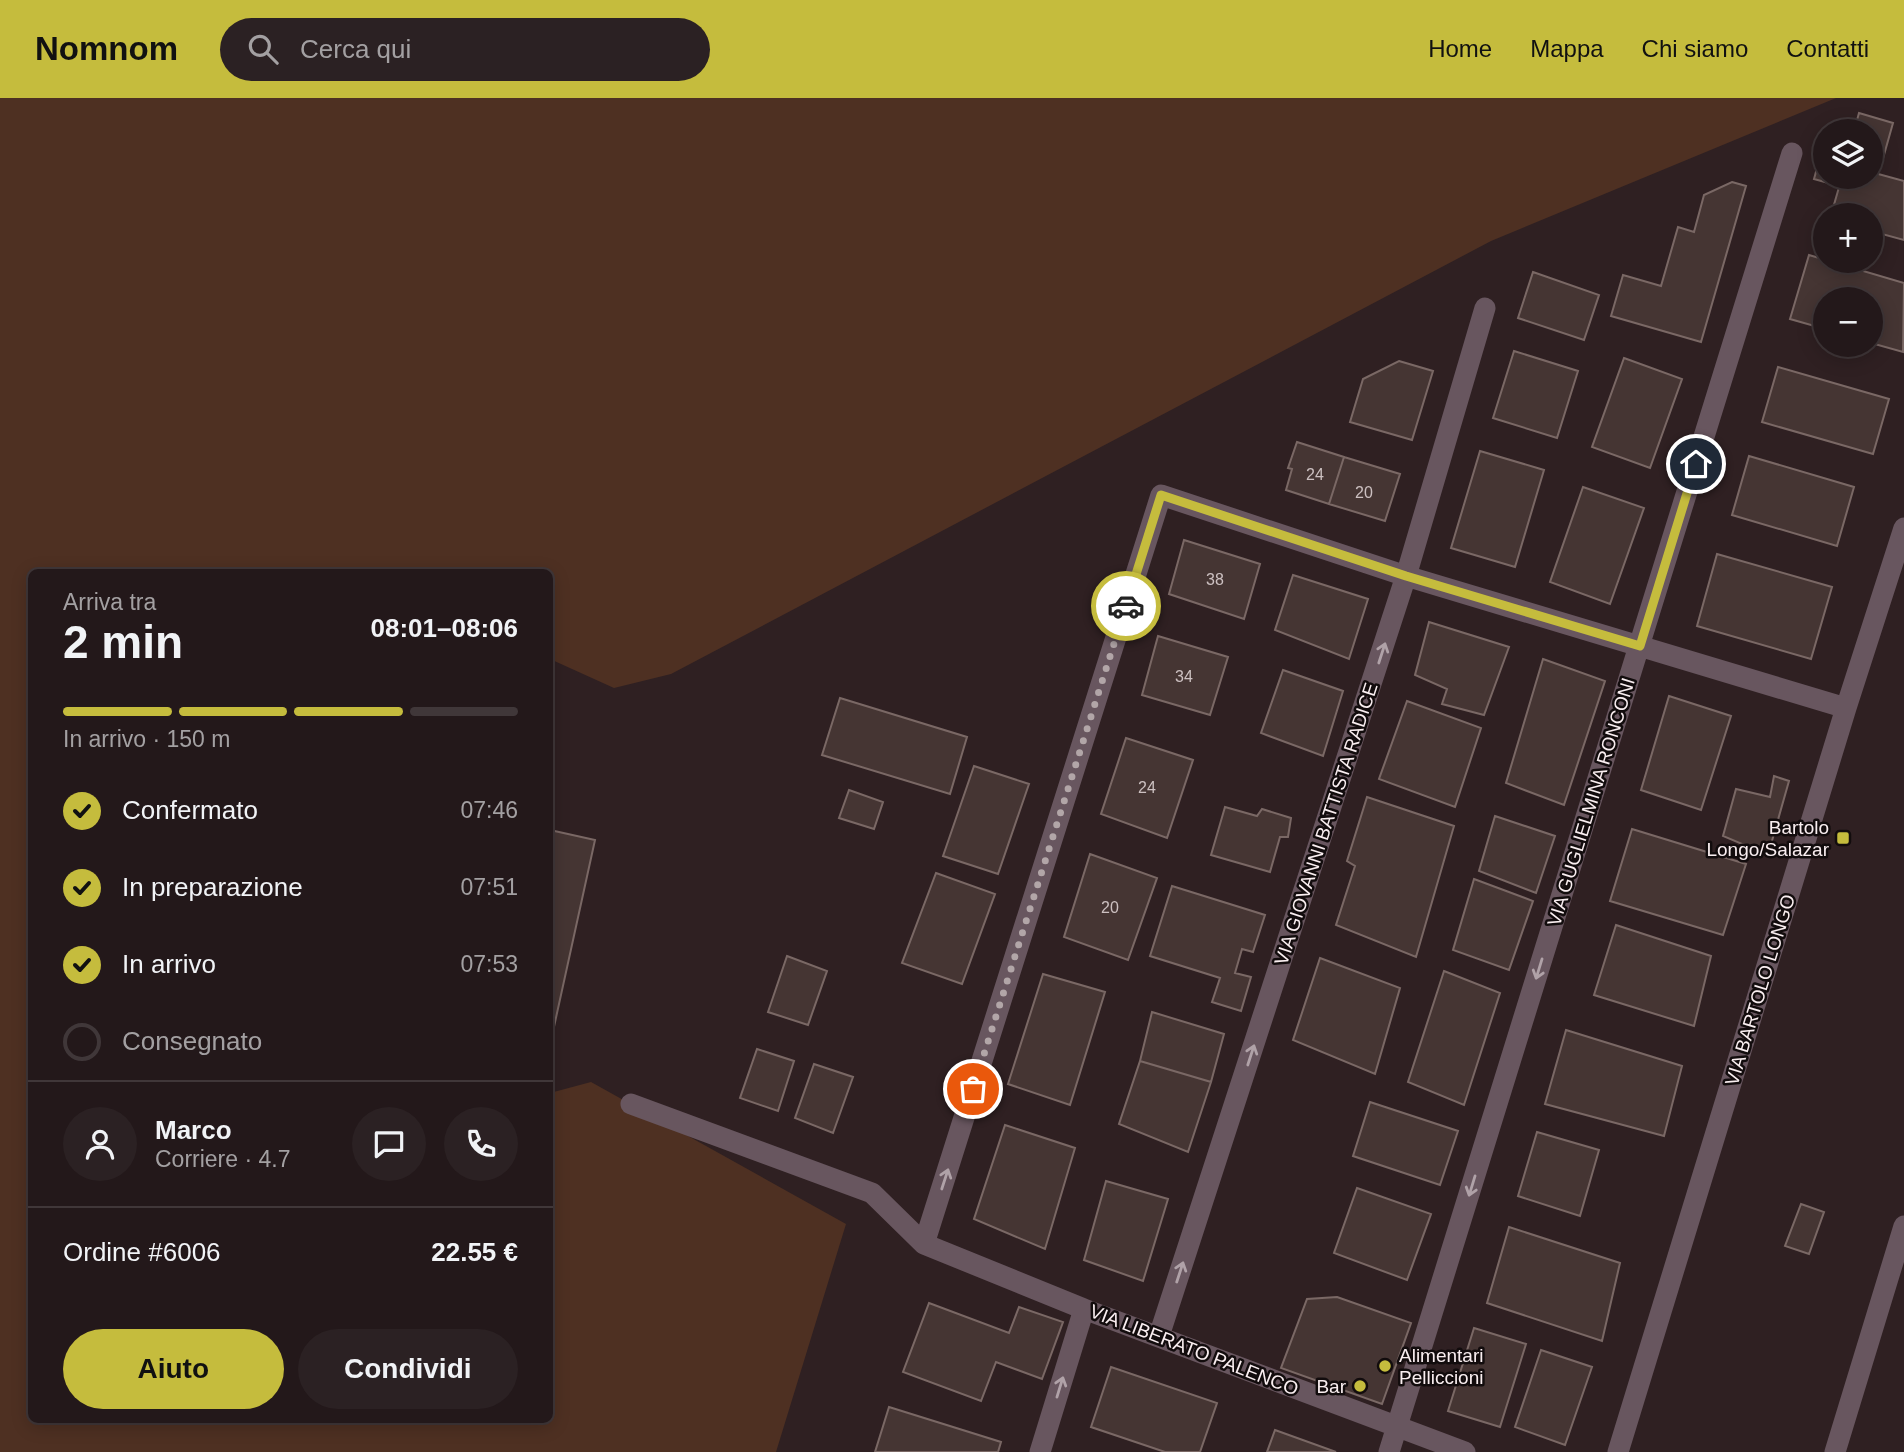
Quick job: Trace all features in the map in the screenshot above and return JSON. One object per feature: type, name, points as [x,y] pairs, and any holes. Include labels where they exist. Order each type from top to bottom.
[{"type":"street","name":"VIA GUGLIELMINA RONCONI","points":[[1389,1452],[1792,153]]},
{"type":"street","name":"VIA GIOVANNI BATTISTA RADICE","points":[[1159,1336],[1406,576],[1485,308]]},
{"type":"street","points":[[631,1104],[872,1192],[924,1244],[1161,495],[1406,576],[1846,708]]},
{"type":"street","name":"VIA BARTOLO LONGO","points":[[1618,1452],[1846,708],[1904,528]]},
{"type":"street","points":[[1835,1452],[1904,1226]]},
{"type":"street","name":"VIA LIBERATO PALENCO","points":[[924,1244],[1084,1309],[1465,1452]]},
{"type":"street","points":[[1040,1452],[1084,1309]]},
{"type":"shaded area","points":[[0,98],[1836,98],[1491,241],[671,674],[614,688],[553,660],[553,569],[28,569],[28,1423],[553,1423],[553,1092],[591,1082],[846,1224],[776,1452],[0,1452]]},
{"type":"building","points":[[1859,113],[1879,119],[1857,119]]},
{"type":"building","points":[[1883,120],[1893,123],[1883,158]]},
{"type":"building","points":[[1883,175],[1904,181],[1904,240],[1883,234],[1883,203],[1834,203],[1839,189],[1883,189]]},
{"type":"building","points":[[1732,182],[1746,186],[1701,342],[1611,316],[1623,275],[1661,286],[1678,227],[1694,232],[1704,195]]},
{"type":"building","points":[[1809,255],[1813,256],[1813,273],[1870,273],[1904,283],[1903,352],[1883,346],[1883,287],[1813,287],[1813,326],[1790,319]]},
{"type":"building","points":[[1533,272],[1599,295],[1584,340],[1518,318]]},
{"type":"building","points":[[1514,351],[1578,371],[1557,438],[1493,418]]},
{"type":"building","points":[[1624,358],[1682,379],[1650,468],[1592,447]]},
{"type":"building","points":[[1399,361],[1433,371],[1412,440],[1350,422],[1363,379]]},
{"type":"building","points":[[1778,367],[1889,399],[1873,454],[1762,422]]},
{"type":"building","points":[[1297,442],[1344,457],[1329,504],[1286,490],[1292,469],[1288,468]]},
{"type":"building","points":[[1480,451],[1544,470],[1515,567],[1451,548]]},
{"type":"building","points":[[1749,456],[1854,487],[1837,546],[1732,515]]},
{"type":"building","points":[[1344,457],[1400,474],[1385,521],[1329,504]]},
{"type":"building","points":[[1583,487],[1644,508],[1610,604],[1550,582]]},
{"type":"building","points":[[1184,540],[1260,564],[1244,619],[1169,594]]},
{"type":"building","points":[[1717,554],[1832,587],[1811,659],[1697,626]]},
{"type":"building","points":[[1293,575],[1368,599],[1349,659],[1275,630]]},
{"type":"building","points":[[1429,622],[1509,647],[1484,715],[1442,704],[1447,689],[1415,675]]},
{"type":"building","points":[[1158,636],[1228,657],[1210,715],[1142,695]]},
{"type":"building","points":[[1543,659],[1605,681],[1564,805],[1506,783]]},
{"type":"building","points":[[1283,670],[1343,691],[1323,756],[1261,733]]},
{"type":"building","points":[[1669,696],[1731,716],[1701,810],[1641,790]]},
{"type":"building","points":[[840,698],[967,737],[950,794],[822,755]]},
{"type":"building","points":[[1407,701],[1481,728],[1455,807],[1379,779]]},
{"type":"building","points":[[1126,738],[1193,760],[1167,838],[1101,814]]},
{"type":"building","points":[[974,766],[1029,784],[998,874],[943,856]]},
{"type":"building","points":[[1774,776],[1789,781],[1768,855],[1723,836],[1736,789],[1770,797]]},
{"type":"building","points":[[849,790],[883,802],[874,829],[839,818]]},
{"type":"building","points":[[1367,797],[1454,826],[1416,957],[1336,925],[1355,866],[1347,861]]},
{"type":"building","points":[[1225,807],[1257,816],[1262,809],[1291,818],[1288,837],[1280,837],[1270,872],[1211,855]]},
{"type":"building","points":[[1495,816],[1555,836],[1536,893],[1479,871]]},
{"type":"building","points":[[1632,829],[1746,864],[1723,935],[1610,901]]},
{"type":"building","points":[[553,831],[595,840],[553,1031]]},
{"type":"building","points":[[1090,854],[1157,878],[1128,960],[1064,937]]},
{"type":"building","points":[[936,873],[995,894],[962,984],[902,963]]},
{"type":"building","points":[[1474,879],[1533,901],[1509,970],[1453,950]]},
{"type":"building","points":[[1172,886],[1265,915],[1253,952],[1242,949],[1235,973],[1251,977],[1241,1011],[1212,1002],[1220,978],[1150,956]]},
{"type":"building","points":[[1616,925],[1711,956],[1694,1026],[1594,995]]},
{"type":"building","points":[[787,956],[827,971],[808,1025],[768,1012]]},
{"type":"building","points":[[1320,958],[1400,988],[1375,1074],[1293,1040]]},
{"type":"building","points":[[1444,971],[1500,993],[1464,1105],[1408,1082]]},
{"type":"building","points":[[1043,974],[1105,992],[1070,1105],[1008,1084]]},
{"type":"building","points":[[1152,1012],[1224,1034],[1211,1082],[1140,1061]]},
{"type":"building","points":[[1566,1030],[1682,1066],[1664,1136],[1545,1104]]},
{"type":"building","points":[[757,1049],[794,1061],[778,1111],[740,1098]]},
{"type":"building","points":[[1140,1061],[1211,1082],[1188,1152],[1119,1124]]},
{"type":"building","points":[[814,1064],[853,1077],[833,1133],[795,1118]]},
{"type":"building","points":[[1370,1102],[1458,1131],[1440,1185],[1353,1156]]},
{"type":"building","points":[[1005,1125],[1075,1148],[1045,1249],[974,1219]]},
{"type":"building","points":[[1537,1132],[1599,1150],[1580,1216],[1518,1196]]},
{"type":"building","points":[[1106,1181],[1168,1199],[1143,1281],[1084,1260]]},
{"type":"building","points":[[1357,1188],[1431,1214],[1407,1280],[1334,1253]]},
{"type":"building","points":[[1801,1204],[1824,1212],[1809,1254],[1785,1246]]},
{"type":"building","points":[[1509,1227],[1620,1263],[1602,1341],[1487,1303]]},
{"type":"building","points":[[1337,1297],[1411,1323],[1382,1404],[1281,1368],[1307,1299]]},
{"type":"building","points":[[929,1303],[1009,1333],[1019,1307],[1063,1322],[1042,1379],[996,1362],[981,1401],[903,1372]]},
{"type":"building","points":[[1474,1328],[1526,1344],[1500,1427],[1448,1411]]},
{"type":"building","points":[[1541,1350],[1592,1367],[1565,1445],[1515,1427]]},
{"type":"building","points":[[1111,1367],[1217,1403],[1200,1452],[1165,1452],[1091,1427]]},
{"type":"building","points":[[889,1407],[1001,1442],[998,1452],[875,1452]]},
{"type":"building","points":[[1275,1430],[1336,1452],[1267,1452]]},
{"type":"way so far","points":[[973,1089],[1126,606]]},
{"type":"place","name":"Bartolo Longo/Salazar","points":[[1843,838]]},
{"type":"place","name":"Alimentari Pelliccioni","points":[[1385,1366]]},
{"type":"place","name":"Bar","points":[[1360,1386]]},
{"type":"route","points":[[1126,606],[1161,495],[1406,576],[1640,646],[1696,464]]}]
